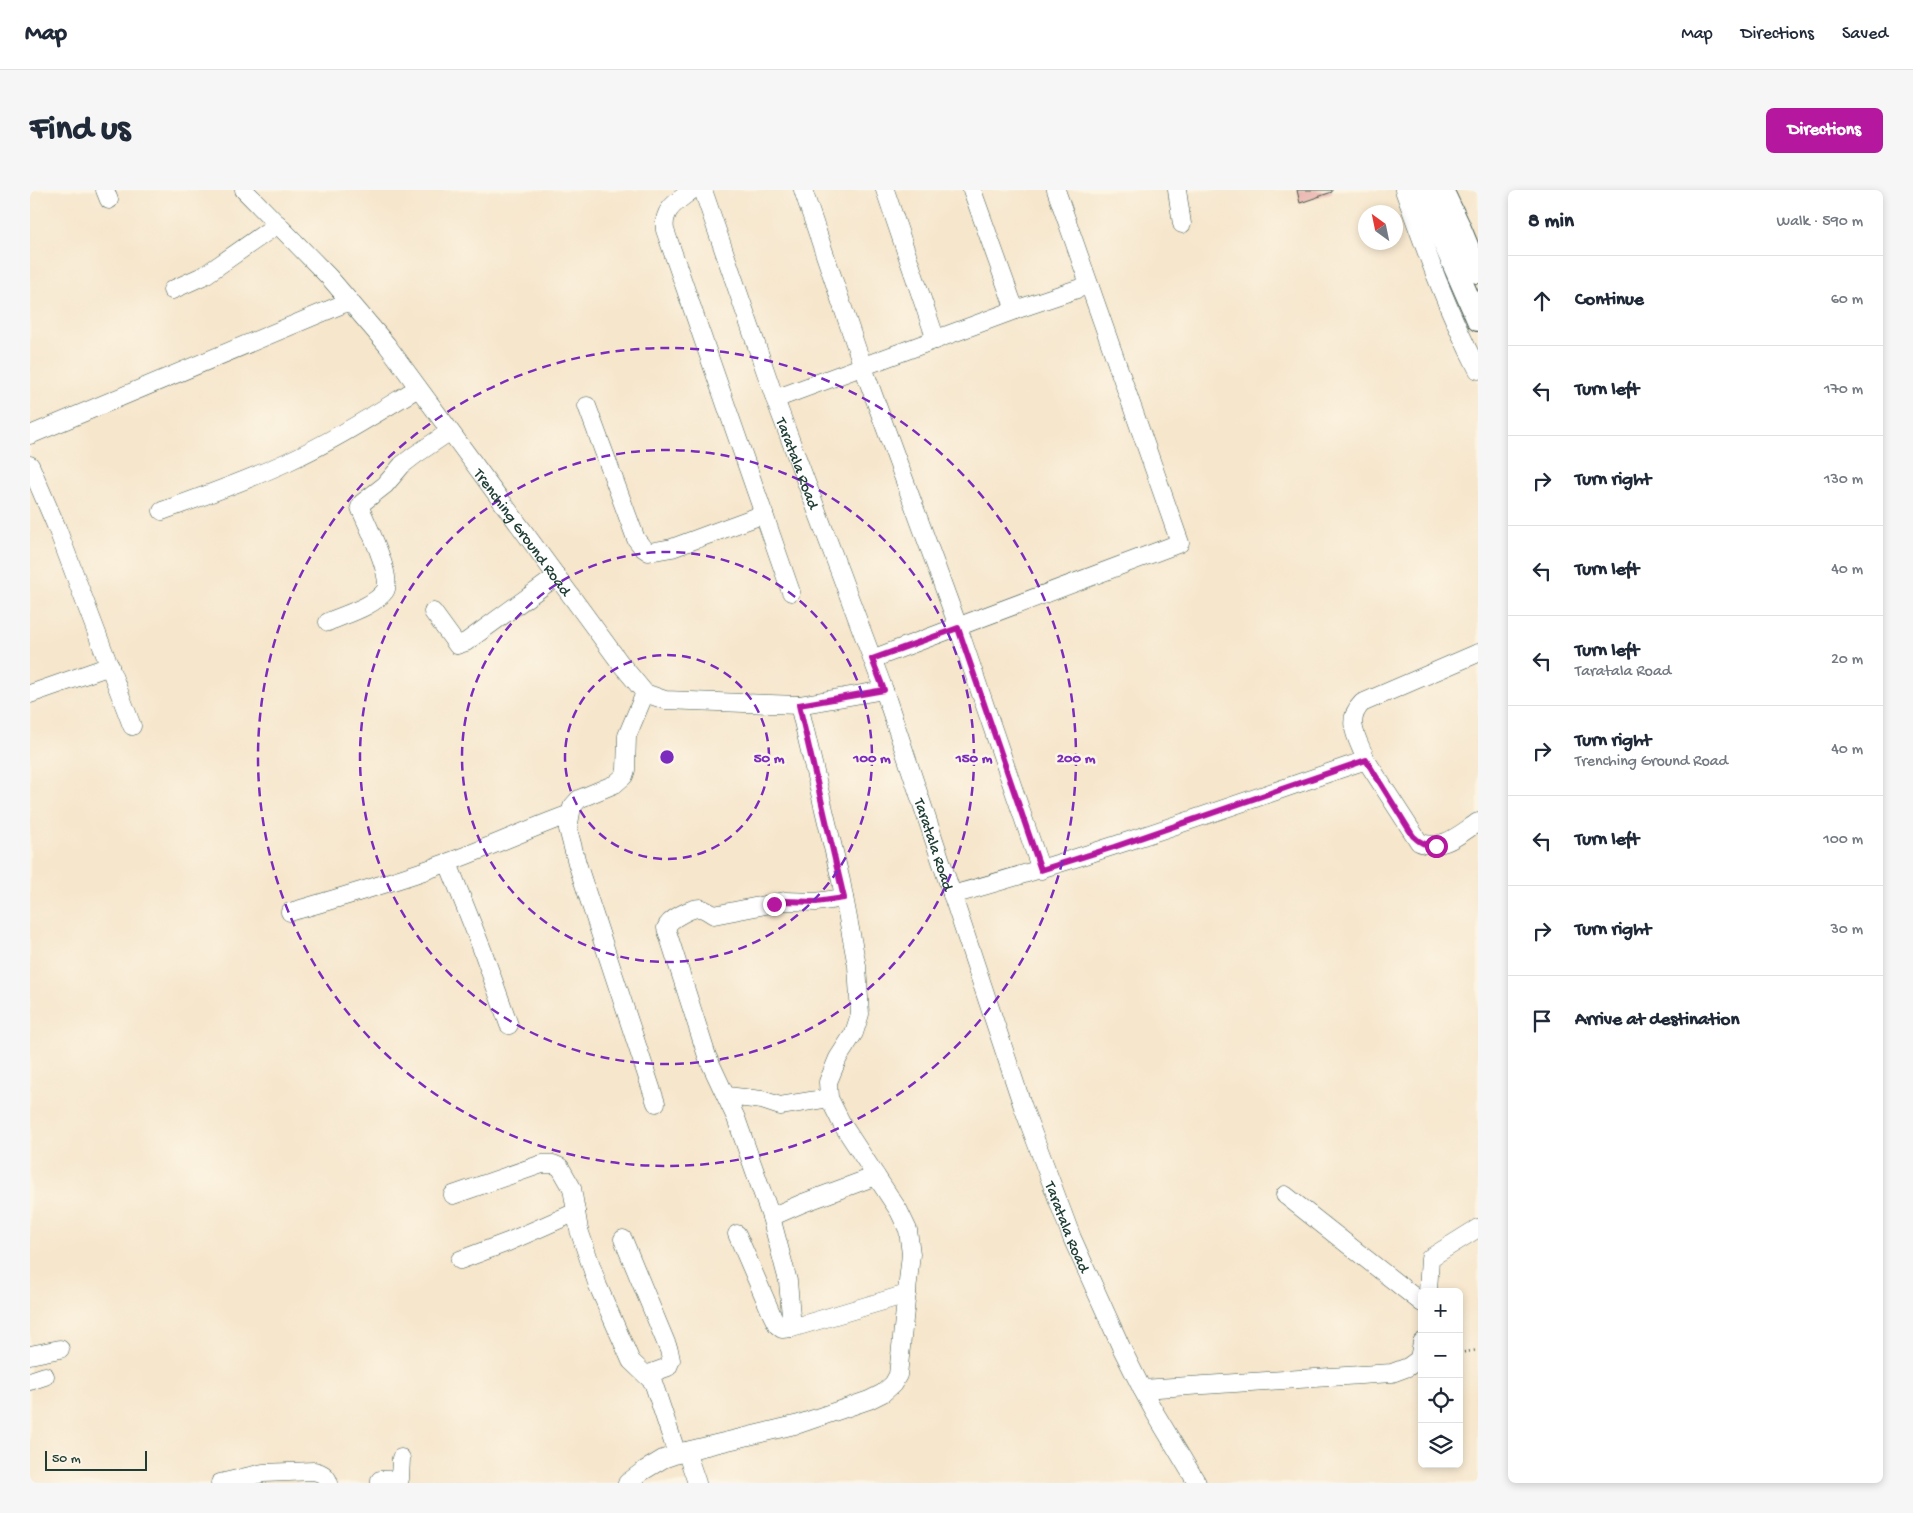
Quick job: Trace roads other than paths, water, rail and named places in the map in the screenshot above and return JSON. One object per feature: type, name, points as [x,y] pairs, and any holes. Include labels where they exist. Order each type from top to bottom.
[{"type":"main road","points":[[1421,190],[1478,272]]},
{"type":"main road","points":[[1442,190],[1450,230],[1478,320]]},
{"type":"street","name":"Trenching Ground Road","points":[[244,190],[350,301],[387,345],[645,693]]},
{"type":"street","points":[[692,190],[666,213],[664,221],[665,230],[791,592]]},
{"type":"street","name":"Taratala Road","points":[[703,190],[775,399],[884,690],[1023,1107],[1072,1238],[1142,1389],[1197,1483]]},
{"type":"street","points":[[803,190],[863,367],[958,628],[1041,870]]},
{"type":"street","points":[[885,190],[936,340]]},
{"type":"street","points":[[972,190],[1016,310]]},
{"type":"street","points":[[872,659],[1180,543],[1056,190]]},
{"type":"street","points":[[1177,190],[1182,224]]},
{"type":"street","points":[[1404,190],[1435,279],[1463,342],[1478,370]]},
{"type":"street","points":[[172,290],[205,275],[278,224]]},
{"type":"street","points":[[775,399],[1016,310],[1090,285]]},
{"type":"street","points":[[30,435],[350,301]]},
{"type":"street","points":[[162,511],[241,482],[289,461],[348,430],[418,388]]},
{"type":"street","points":[[587,406],[636,539],[642,548],[649,552],[672,548],[764,514]]},
{"type":"street","points":[[328,622],[369,604],[388,586],[386,573],[374,539],[360,507],[362,503],[385,485],[402,465],[450,432]]},
{"type":"street","points":[[30,465],[57,528],[132,726]]},
{"type":"street","points":[[434,612],[457,645],[466,642],[557,576]]},
{"type":"street","points":[[1478,653],[1362,703],[1355,711],[1352,724],[1366,760],[1419,842],[1425,845],[1441,844],[1478,822]]},
{"type":"street","points":[[30,694],[110,666]]},
{"type":"street","points":[[656,1103],[577,863],[568,829],[572,807],[579,799],[615,784],[624,776],[626,770],[627,736],[645,693],[665,700],[799,705],[884,690]]},
{"type":"street","points":[[627,1483],[663,1459],[799,1424],[869,1400],[884,1393],[893,1384],[898,1375],[911,1254],[908,1230],[899,1211],[842,1124],[829,1098],[828,1082],[838,1058],[854,1033],[860,1014],[857,966],[844,898],[799,705]]},
{"type":"street","points":[[952,895],[1114,847],[1366,760]]},
{"type":"street","points":[[290,912],[354,894],[448,863],[531,828],[570,814]]},
{"type":"street","points":[[448,863],[482,949],[509,1025]]},
{"type":"street","points":[[792,1328],[788,1281],[771,1217],[736,1118],[712,1070],[667,932],[670,920],[702,908],[714,915],[784,901],[810,902],[844,898]]},
{"type":"street","points":[[726,1096],[762,1100],[780,1106],[829,1098]]},
{"type":"street","points":[[452,1195],[542,1164],[553,1164],[560,1167],[567,1176],[572,1188],[579,1230],[598,1286],[624,1347],[631,1361],[653,1382],[682,1453],[697,1483]]},
{"type":"street","points":[[771,1217],[876,1176]]},
{"type":"street","points":[[1285,1196],[1418,1300]]},
{"type":"street","points":[[460,1260],[508,1242],[576,1212]]},
{"type":"street","points":[[1428,1288],[1430,1258],[1478,1228]]},
{"type":"street","points":[[737,1234],[777,1325],[782,1329],[792,1328],[907,1294]]},
{"type":"street","points":[[623,1239],[669,1350],[671,1360],[668,1367],[646,1375]]},
{"type":"street","points":[[30,1355],[60,1349]]},
{"type":"street","points":[[1142,1389],[1392,1373],[1418,1361]]},
{"type":"street","points":[[380,1483],[380,1480],[400,1478],[401,1458]]},
{"type":"street","points":[[220,1483],[263,1473],[314,1471],[326,1477],[329,1483]]}]
